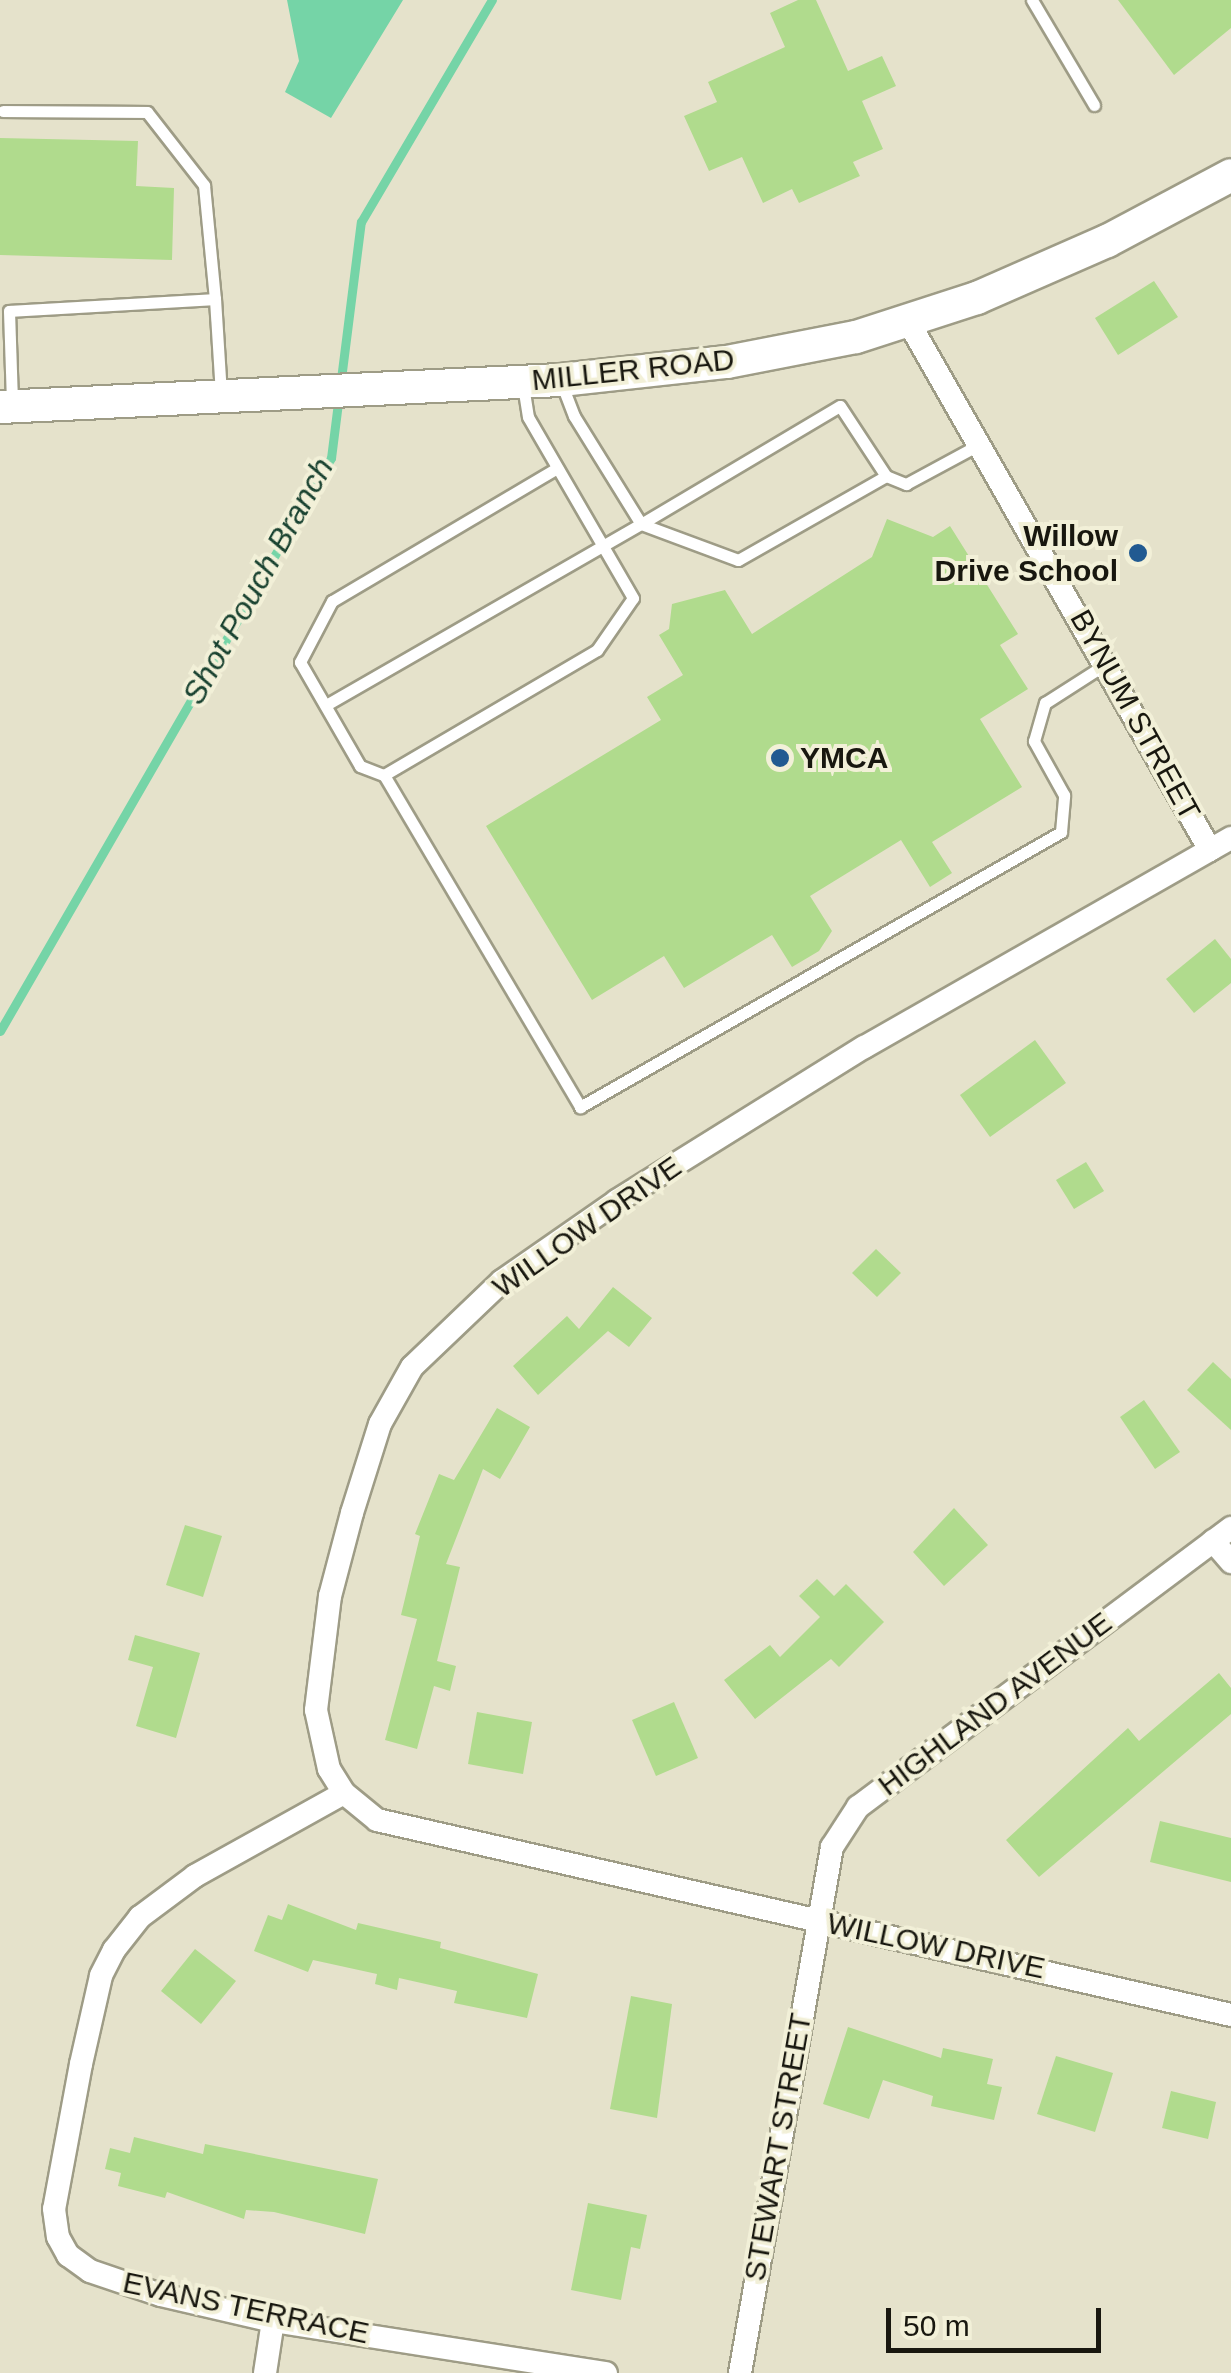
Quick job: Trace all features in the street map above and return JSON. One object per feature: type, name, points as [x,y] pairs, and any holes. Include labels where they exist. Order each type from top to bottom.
[{"type":"main road","name":"MILLER ROAD","points":[[6,407],[560,380],[727,362],[908,321],[1106,242],[1231,175]]},
{"type":"street","name":"BYNUM STREET","points":[[908,321],[1108,663],[1210,850]]},
{"type":"street","name":"WILLOW DRIVE","points":[[1231,838],[864,1046],[617,1201],[502,1281],[412,1367],[380,1424],[330,1596],[316,1710],[320,1745],[344,1793],[377,1820],[1231,2015]]},
{"type":"street","points":[[1222,1535],[1231,1562]]},
{"type":"street","name":"HIGHLAND AVENUE","points":[[817,1920],[832,1847],[858,1808],[1222,1535]]},
{"type":"street","name":"EVANS TERRACE","points":[[344,1793],[195,1876],[127,1932],[102,1976],[54,2209],[68,2256],[90,2271],[273,2320],[606,2373]]},
{"type":"street","name":"STEWART STREET","points":[[740,2373],[817,1920]]},
{"type":"street","points":[[266,2373],[273,2320]]},
{"type":"lane","points":[[1032,0],[1094,105]]},
{"type":"lane","points":[[3,111],[147,112],[204,184],[221,398]]},
{"type":"lane","points":[[6,407],[9,310],[215,299]]},
{"type":"lane","points":[[560,380],[574,416],[641,524],[738,560],[886,476]]},
{"type":"lane","points":[[384,776],[597,650],[633,598],[528,417],[523,382]]},
{"type":"lane","points":[[326,705],[840,406],[886,476],[906,484],[980,444]]},
{"type":"lane","points":[[557,468],[332,601],[300,662],[360,766],[384,776],[580,1107],[1061,832],[1064,795],[1034,741],[1046,703],[1108,663]]},
{"type":"shaded area","points":[[287,0],[403,0],[331,118],[285,92],[299,61]]},
{"type":"building","points":[[798,0],[816,0],[848,71],[882,56],[896,86],[862,101],[883,149],[853,162],[860,176],[799,203],[792,189],[763,203],[742,157],[709,171],[684,116],[717,102],[708,82],[785,47],[770,13]]},
{"type":"building","points":[[1118,0],[1231,0],[1231,28],[1174,75]]},
{"type":"building","points":[[0,138],[138,141],[136,186],[174,188],[172,260],[0,255]]},
{"type":"building","points":[[1154,281],[1178,317],[1118,355],[1095,318]]},
{"type":"building","name":"YMCA","points":[[887,519],[933,537],[950,526],[1018,634],[1000,645],[1028,689],[980,719],[1022,787],[932,842],[952,873],[930,887],[901,840],[810,896],[832,931],[819,951],[792,967],[772,935],[684,988],[664,956],[592,1000],[486,826],[661,720],[647,697],[683,675],[659,635],[669,629],[672,604],[725,590],[752,634],[872,557]]},
{"type":"building","points":[[1215,939],[1231,959],[1231,983],[1194,1013],[1166,979]]},
{"type":"building","points":[[1035,1040],[1066,1083],[990,1137],[960,1095]]},
{"type":"building","points":[[1086,1162],[1104,1191],[1074,1209],[1056,1180]]},
{"type":"building","points":[[876,1249],[901,1273],[877,1297],[852,1273]]},
{"type":"building","points":[[613,1287],[652,1318],[629,1347],[608,1331],[538,1395],[513,1366],[567,1316],[579,1329]]},
{"type":"building","points":[[1213,1362],[1231,1379],[1231,1430],[1187,1390]]},
{"type":"building","points":[[1144,1400],[1180,1452],[1155,1469],[1120,1417]]},
{"type":"building","points":[[497,1408],[530,1427],[500,1479],[483,1469],[446,1564],[460,1567],[437,1661],[456,1666],[450,1691],[434,1686],[417,1749],[385,1740],[417,1619],[401,1615],[420,1536],[415,1534],[439,1474],[454,1480]]},
{"type":"building","points":[[954,1508],[988,1545],[944,1586],[913,1552]]},
{"type":"building","points":[[185,1525],[222,1536],[203,1597],[166,1585]]},
{"type":"building","points":[[817,1579],[834,1596],[846,1584],[884,1622],[839,1667],[831,1659],[755,1719],[724,1680],[770,1645],[780,1657],[820,1617],[799,1596]]},
{"type":"building","points":[[135,1635],[200,1653],[176,1738],[136,1726],[153,1667],[128,1660]]},
{"type":"building","points":[[1219,1673],[1231,1688],[1231,1714],[1039,1877],[1006,1840],[1128,1728],[1139,1741]]},
{"type":"building","points":[[674,1702],[698,1758],[656,1776],[632,1720]]},
{"type":"building","points":[[477,1712],[532,1722],[523,1774],[468,1764]]},
{"type":"building","points":[[1160,1821],[1231,1838],[1231,1882],[1150,1862]]},
{"type":"building","points":[[288,1904],[356,1930],[358,1923],[441,1942],[440,1948],[538,1974],[527,2018],[454,2003],[457,1991],[399,1978],[397,1990],[375,1984],[377,1974],[313,1960],[308,1972],[254,1951],[268,1915],[282,1920]]},
{"type":"building","points":[[195,1949],[236,1981],[201,2024],[161,1991]]},
{"type":"building","points":[[631,1996],[672,2004],[657,2118],[610,2109]]},
{"type":"building","points":[[848,2027],[941,2058],[943,2048],[993,2059],[987,2084],[1002,2087],[994,2120],[931,2106],[933,2096],[883,2080],[869,2119],[823,2104]]},
{"type":"building","points":[[1056,2056],[1113,2073],[1095,2132],[1037,2114]]},
{"type":"building","points":[[1171,2091],[1216,2102],[1208,2139],[1162,2128]]},
{"type":"building","points":[[134,2137],[203,2154],[205,2144],[378,2179],[365,2234],[274,2212],[246,2210],[244,2219],[167,2192],[165,2198],[118,2186],[121,2173],[105,2169],[110,2148],[130,2153]]},
{"type":"building","points":[[588,2203],[647,2215],[640,2249],[631,2247],[621,2300],[571,2290]]},
{"type":"waterway","name":"Shot Pouch Branch","points":[[0,1031],[331,458],[361,222],[492,0]]},
{"type":"place","name":"Willow Drive School","points":[[1138,553]]},
{"type":"place","name":"YMCA","points":[[780,758]]}]
